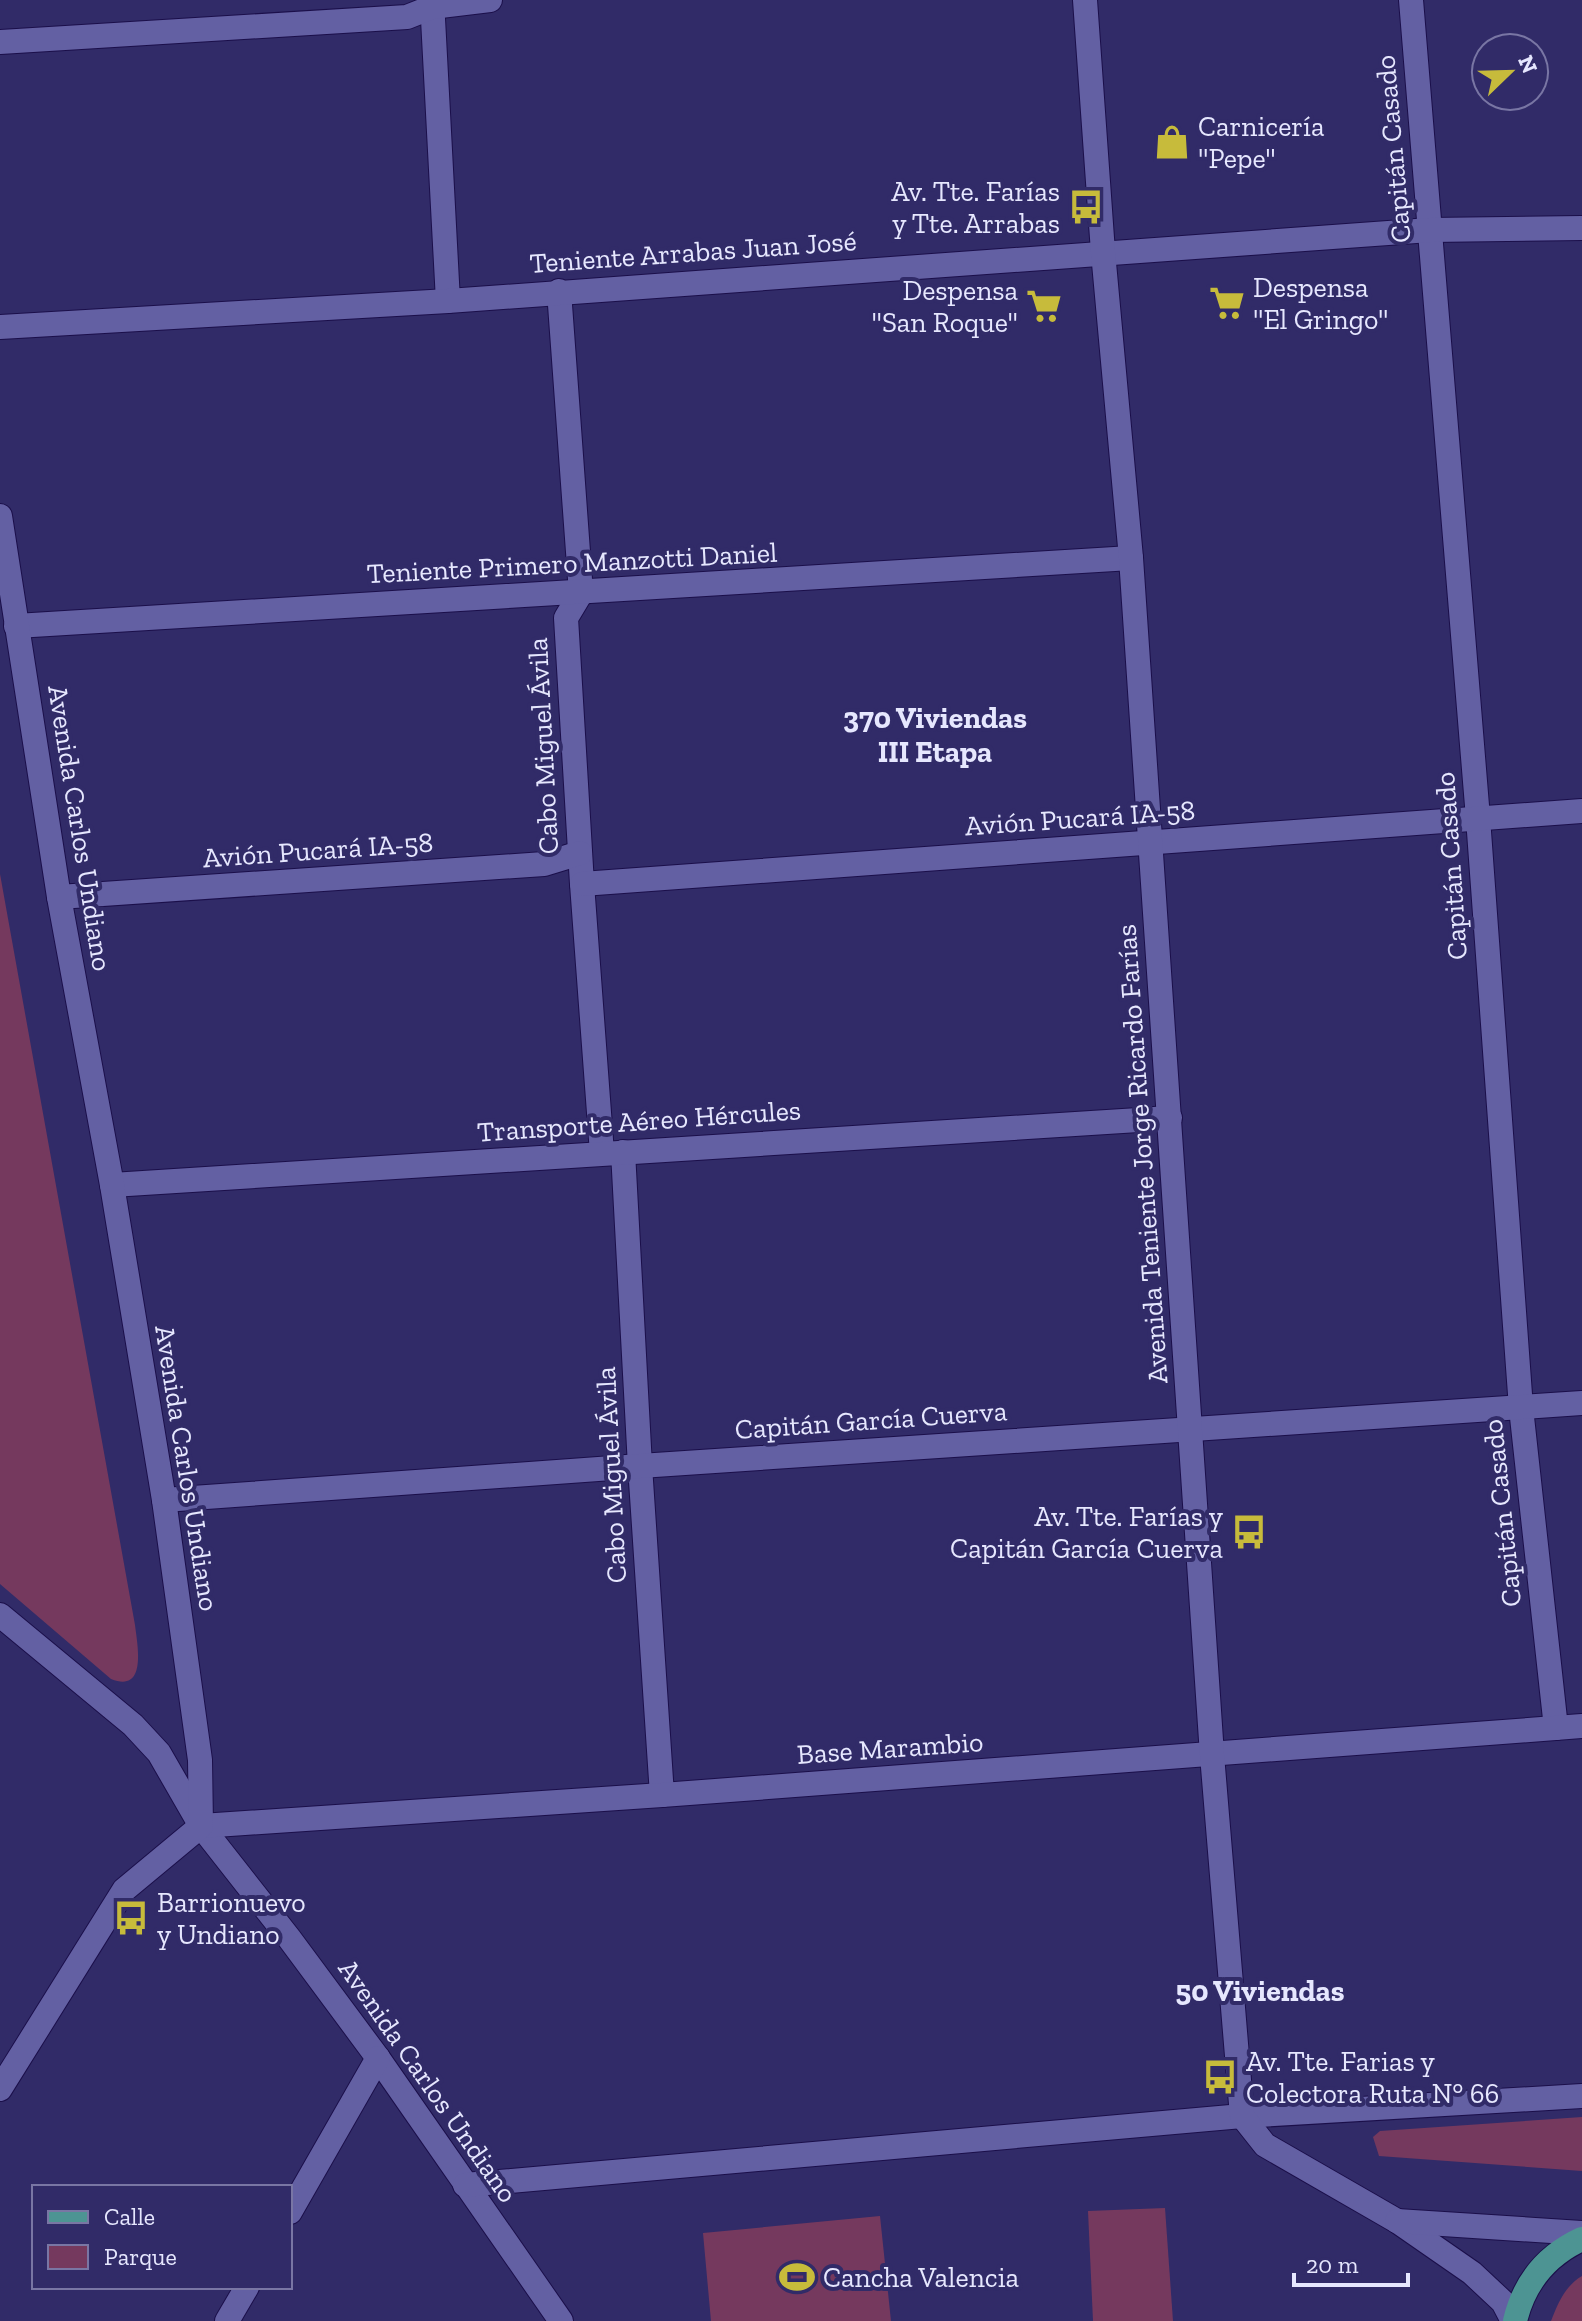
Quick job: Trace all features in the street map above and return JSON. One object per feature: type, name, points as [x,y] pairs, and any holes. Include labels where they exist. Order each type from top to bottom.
[{"type":"main road","points":[[1514,2321],[1535,2275],[1562,2249],[1582,2239]]},
{"type":"street","points":[[0,42],[407,17],[432,4],[490,0]]},
{"type":"street","name":"Avenida Teniente Jorge Ricardo Farías","points":[[1085,0],[1103,252],[1131,558],[1212,1755],[1242,2116]]},
{"type":"street","name":"Capitán Casado","points":[[1411,0],[1478,818],[1521,1408],[1556,1728]]},
{"type":"street","points":[[432,4],[448,301]]},
{"type":"street","name":"Teniente Arrabas Juan José","points":[[0,327],[448,301],[1430,230],[1582,228]]},
{"type":"street","name":"Cabo Miguel Ávila","points":[[559,291],[581,593],[566,618],[582,884],[613,1153],[640,1466],[662,1795]]},
{"type":"street","name":"Avenida Carlos Undiano","points":[[0,516],[59,897],[112,1185],[164,1500],[200,1760],[201,1826],[378,2058],[561,2321]]},
{"type":"street","name":"Teniente Primero Manzotti Daniel","points":[[16,626],[1131,558]]},
{"type":"street","name":"Avión Pucará IA-58","points":[[582,884],[1582,811]]},
{"type":"street","name":"Avión Pucará IA-58","points":[[59,897],[544,864],[580,853]]},
{"type":"street","name":"Transporte Aéreo Hércules","points":[[112,1185],[1170,1118]]},
{"type":"street","name":"Capitán García Cuerva","points":[[164,1500],[1582,1403]]},
{"type":"street","points":[[0,1615],[142,1734],[159,1753],[201,1826],[124,1890],[4,2073]]},
{"type":"street","name":"Base Marambio","points":[[201,1826],[1582,1726]]},
{"type":"street","points":[[292,2208],[378,2058]]},
{"type":"street","points":[[465,2185],[1242,2116],[1582,2096]]},
{"type":"street","points":[[1242,2116],[1265,2145],[1397,2221],[1472,2273],[1503,2302],[1514,2321]]},
{"type":"street","points":[[1397,2221],[1582,2233]]},
{"type":"street","points":[[227,2321],[246,2289]]},
{"type":"green space","points":[[0,874],[135,1625],[138,1664],[131,1679],[123,1682],[111,1679],[0,1584]]},
{"type":"green space","points":[[1582,2117],[1582,2171],[1379,2156],[1373,2137],[1380,2131]]},
{"type":"green space","points":[[1165,2208],[1173,2321],[1093,2321],[1088,2211]]},
{"type":"green space","name":"Cancha Valencia","points":[[880,2216],[891,2321],[711,2321],[703,2233]]},
{"type":"green space","points":[[1582,2276],[1582,2321],[1551,2321],[1559,2301]]},
{"type":"place","name":"Carnicería \"Pepe\"","points":[[1172,142]]},
{"type":"place","name":"Av. Tte. Farías y Tte. Arrabas","points":[[1086,207]]},
{"type":"place","name":"Despensa \"El Gringo\"","points":[[1227,303]]},
{"type":"place","name":"Despensa \"San Roque\"","points":[[1044,306]]},
{"type":"place","name":"Av. Tte. Farías y Capitán García Cuerva","points":[[1249,1532]]},
{"type":"place","name":"Barrionuevo y Undiano","points":[[131,1918]]},
{"type":"place","name":"Av. Tte. Farias y Colectora Ruta N° 66","points":[[1220,2077]]},
{"type":"place","name":"Cancha Valencia","points":[[797,2277]]},
{"type":"district","name":"370 Viviendas III Etapa","points":[[935,735]]},
{"type":"district","name":"50 Viviendas","points":[[1260,1991]]}]
